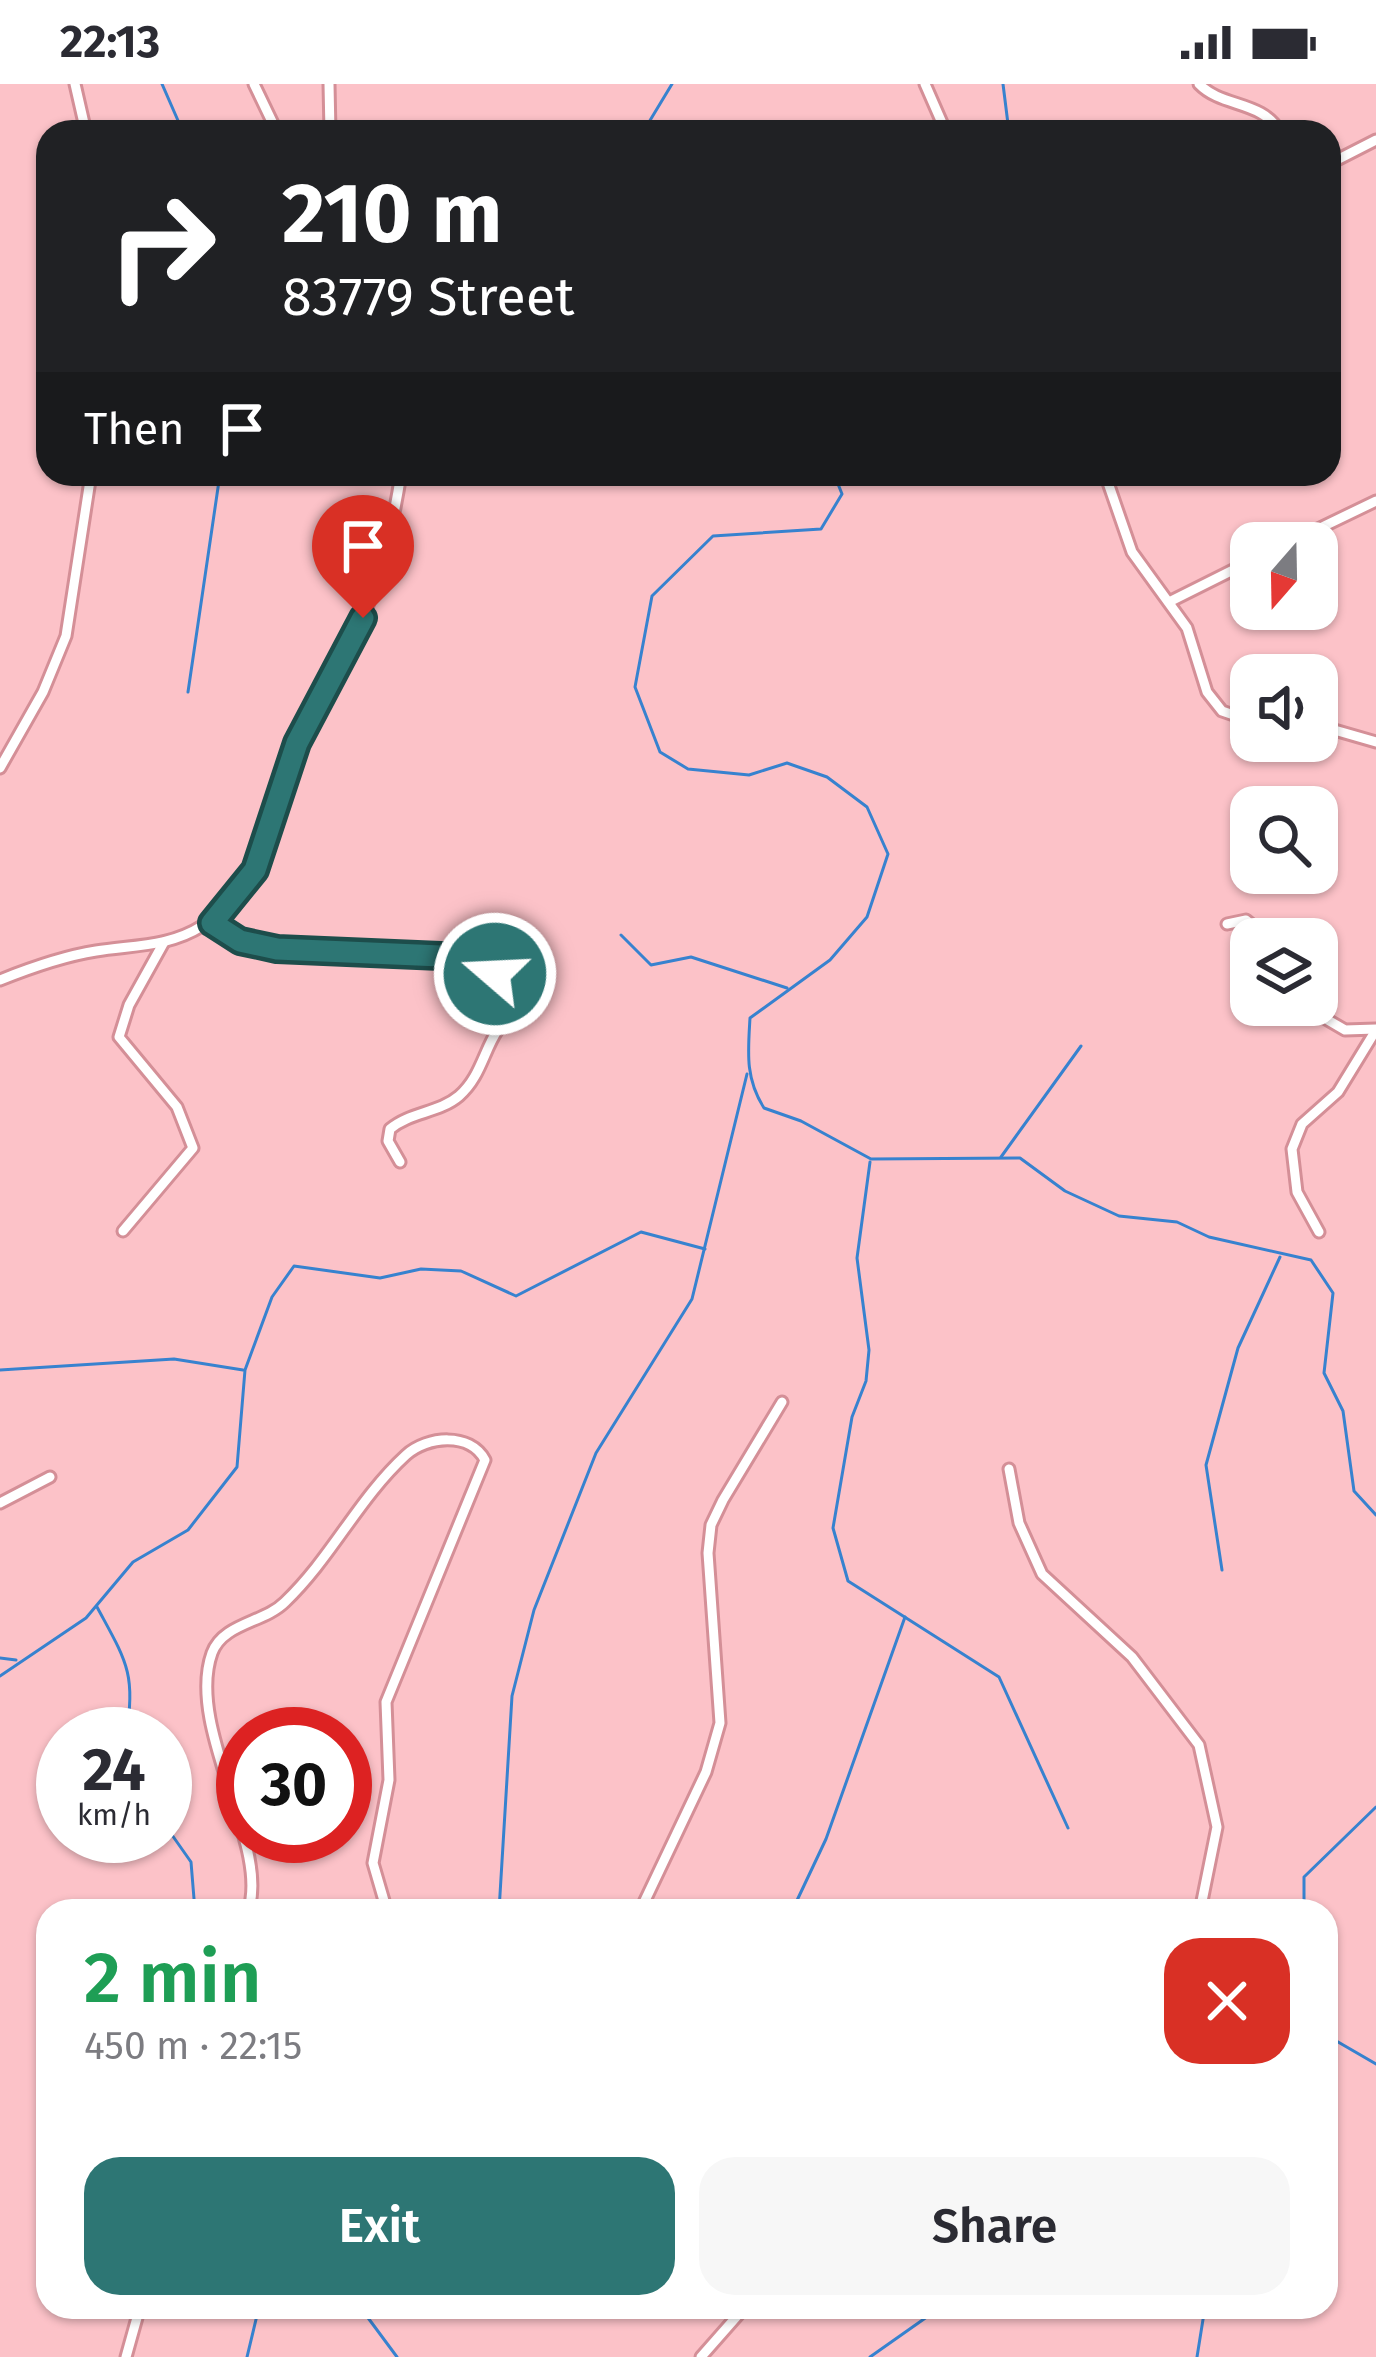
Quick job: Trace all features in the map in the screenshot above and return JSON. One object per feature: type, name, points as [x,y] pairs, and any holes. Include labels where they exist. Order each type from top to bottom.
[{"type":"street","points":[[76,84],[84,120]]},
{"type":"street","points":[[254,84],[271,120]]},
{"type":"street","points":[[328,84],[330,120]]},
{"type":"street","points":[[925,84],[941,120]]},
{"type":"street","points":[[1199,84],[1210,94],[1271,120]]},
{"type":"street","points":[[1341,158],[1376,140]]},
{"type":"street","points":[[0,768],[43,692],[66,636],[89,486]]},
{"type":"street","points":[[0,980],[98,951],[164,941],[212,920],[255,870],[297,743],[363,618],[392,542],[399,486]]},
{"type":"street","points":[[1109,486],[1132,552],[1171,601],[1214,702],[1230,715]]},
{"type":"street","points":[[1332,522],[1376,501]]},
{"type":"street","points":[[1171,601],[1230,572]]},
{"type":"street","points":[[1338,731],[1376,742]]},
{"type":"street","points":[[212,920],[223,933],[255,945],[464,957],[482,962],[495,974],[517,1012],[499,1023],[479,1069],[460,1096],[390,1129],[388,1141],[400,1162]]},
{"type":"street","points":[[123,1231],[193,1148],[177,1107],[119,1037],[129,1005],[164,941]]},
{"type":"street","points":[[1338,1026],[1376,1029]]},
{"type":"street","points":[[1319,1232],[1297,1192],[1292,1149],[1302,1124],[1339,1093],[1376,1029]]},
{"type":"street","points":[[646,1899],[706,1772],[720,1724],[708,1553],[711,1525],[782,1402]]},
{"type":"street","points":[[249,1899],[250,1880],[208,1704],[212,1653],[224,1635],[284,1604],[335,1544],[358,1504],[409,1452],[426,1441],[450,1440],[475,1448],[485,1460],[386,1702],[388,1780],[373,1863],[384,1899]]},
{"type":"street","points":[[1009,1469],[1019,1523],[1042,1574],[1132,1657],[1199,1745],[1217,1827],[1202,1899]]},
{"type":"street","points":[[0,1503],[50,1477]]},
{"type":"street","points":[[127,2357],[137,2319]]},
{"type":"street","points":[[701,2357],[734,2319]]},
{"type":"waterway","points":[[162,84],[178,120]]},
{"type":"waterway","points":[[650,120],[672,84]]},
{"type":"waterway","points":[[1003,84],[1008,120]]},
{"type":"waterway","points":[[188,692],[218,486]]},
{"type":"waterway","points":[[839,486],[842,494],[821,529],[713,536],[652,596],[635,687],[660,752],[688,769],[749,775],[787,763],[827,777],[867,807],[888,854],[867,917],[830,960],[750,1018],[749,1064],[758,1097],[764,1108],[801,1121],[871,1159],[1020,1158],[1065,1191],[1119,1216],[1177,1222],[1209,1237],[1311,1260],[1333,1293],[1324,1373],[1343,1411],[1354,1491],[1376,1515]]},
{"type":"waterway","points":[[621,935],[651,965],[691,957],[787,988]]},
{"type":"waterway","points":[[1001,1157],[1081,1046]]},
{"type":"waterway","points":[[500,1899],[512,1696],[534,1610],[596,1453],[692,1299],[747,1074]]},
{"type":"waterway","points":[[870,1162],[857,1258],[869,1350],[866,1381],[852,1417],[833,1528],[848,1581],[999,1677],[1068,1828]]},
{"type":"waterway","points":[[0,1676],[86,1618],[133,1562],[188,1530],[237,1467],[245,1370],[272,1297],[294,1266],[380,1278],[421,1269],[461,1271],[516,1296],[641,1232],[705,1249]]},
{"type":"waterway","points":[[1222,1570],[1206,1465],[1238,1348],[1280,1257]]},
{"type":"waterway","points":[[0,1370],[174,1359],[243,1370]]},
{"type":"waterway","points":[[97,1607],[126,1667],[129,1707]]},
{"type":"waterway","points":[[798,1899],[826,1839],[905,1617]]},
{"type":"waterway","points":[[0,1658],[16,1660]]},
{"type":"waterway","points":[[1304,1899],[1304,1877],[1376,1807]]},
{"type":"waterway","points":[[191,1863],[194,1899]]},
{"type":"waterway","points":[[1338,2042],[1376,2064]]},
{"type":"waterway","points":[[247,2357],[256,2319]]},
{"type":"waterway","points":[[369,2319],[397,2357]]},
{"type":"waterway","points":[[870,2357],[924,2319]]},
{"type":"waterway","points":[[1197,2357],[1203,2319]]},
{"type":"route","points":[[363,618],[297,743],[255,870],[212,923],[230,937],[255,945],[338,954],[464,957],[488,965],[495,974]]}]
